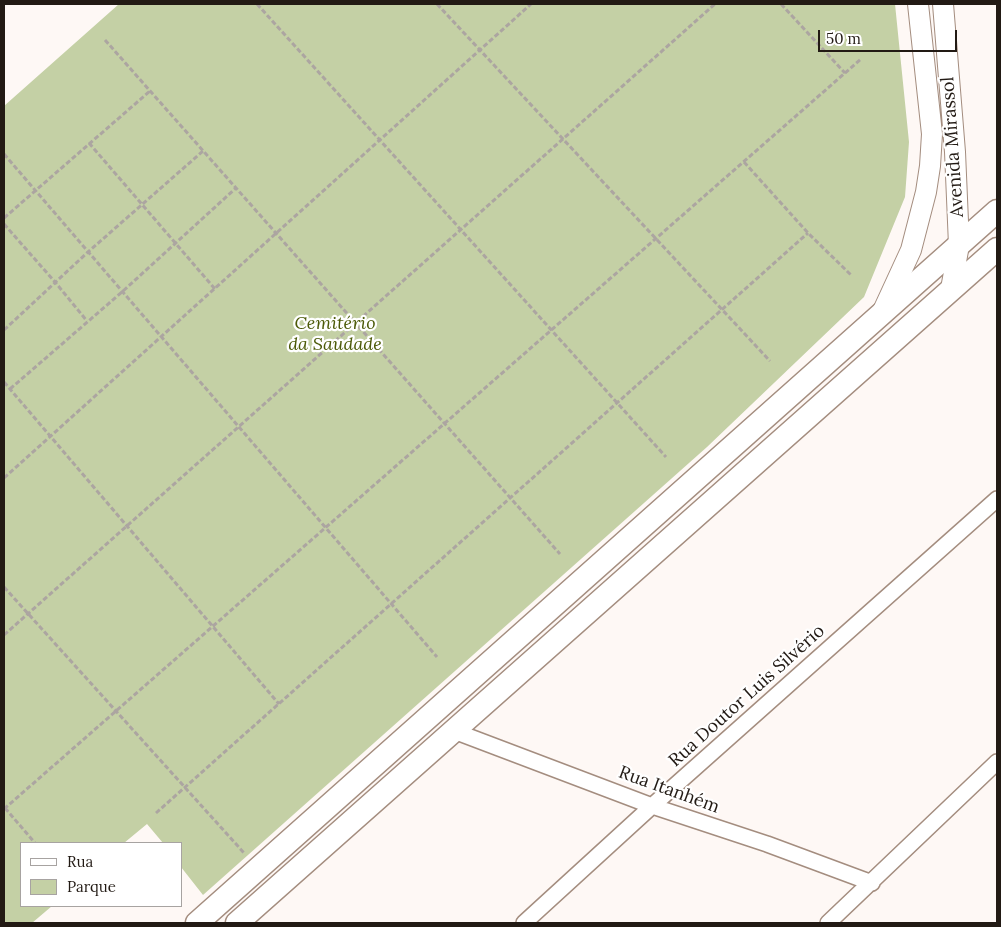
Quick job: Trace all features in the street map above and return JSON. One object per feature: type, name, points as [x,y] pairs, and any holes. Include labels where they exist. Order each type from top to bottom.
[{"type":"main road","name":"Avenida Mirassol","points":[[882,314],[911,250],[926,192],[930,166],[932,134],[918,4]]},
{"type":"main road","name":"Avenida Mirassol","points":[[943,4],[955,152],[959,245],[951,289]]},
{"type":"main road","points":[[197,923],[997,211]]},
{"type":"main road","points":[[237,923],[997,249]]},
{"type":"street","name":"Rua Doutor Luis Silvério","points":[[524,923],[652,806],[997,499]]},
{"type":"street","name":"Rua Itanhém","points":[[454,731],[652,806],[767,844],[872,883]]},
{"type":"street","points":[[828,923],[997,762]]},
{"type":"path","points":[[256,4],[666,457]]},
{"type":"path","points":[[437,4],[770,361]]},
{"type":"path","points":[[4,478],[531,4]]},
{"type":"path","points":[[4,635],[715,4]]},
{"type":"path","points":[[781,4],[845,73]]},
{"type":"path","points":[[105,40],[560,554]]},
{"type":"path","points":[[35,842],[4,808],[861,59]]},
{"type":"path","points":[[4,218],[150,91]]},
{"type":"path","points":[[89,143],[215,289]]},
{"type":"path","points":[[4,330],[88,252],[203,151]]},
{"type":"path","points":[[4,154],[437,657]]},
{"type":"path","points":[[744,162],[808,233],[852,276]]},
{"type":"path","points":[[10,390],[122,292],[236,188]]},
{"type":"path","points":[[4,224],[56,282],[87,321]]},
{"type":"path","points":[[156,813],[808,233]]},
{"type":"path","points":[[4,382],[279,704]]},
{"type":"path","points":[[4,588],[259,868]]},
{"type":"green space","name":"Cemitério da Saudade","points":[[119,4],[895,4],[909,142],[905,197],[864,297],[707,447],[203,895],[182,868],[182,842],[162,842],[147,824],[125,842],[20,842],[20,907],[51,907],[32,923],[4,923],[4,106]]}]
